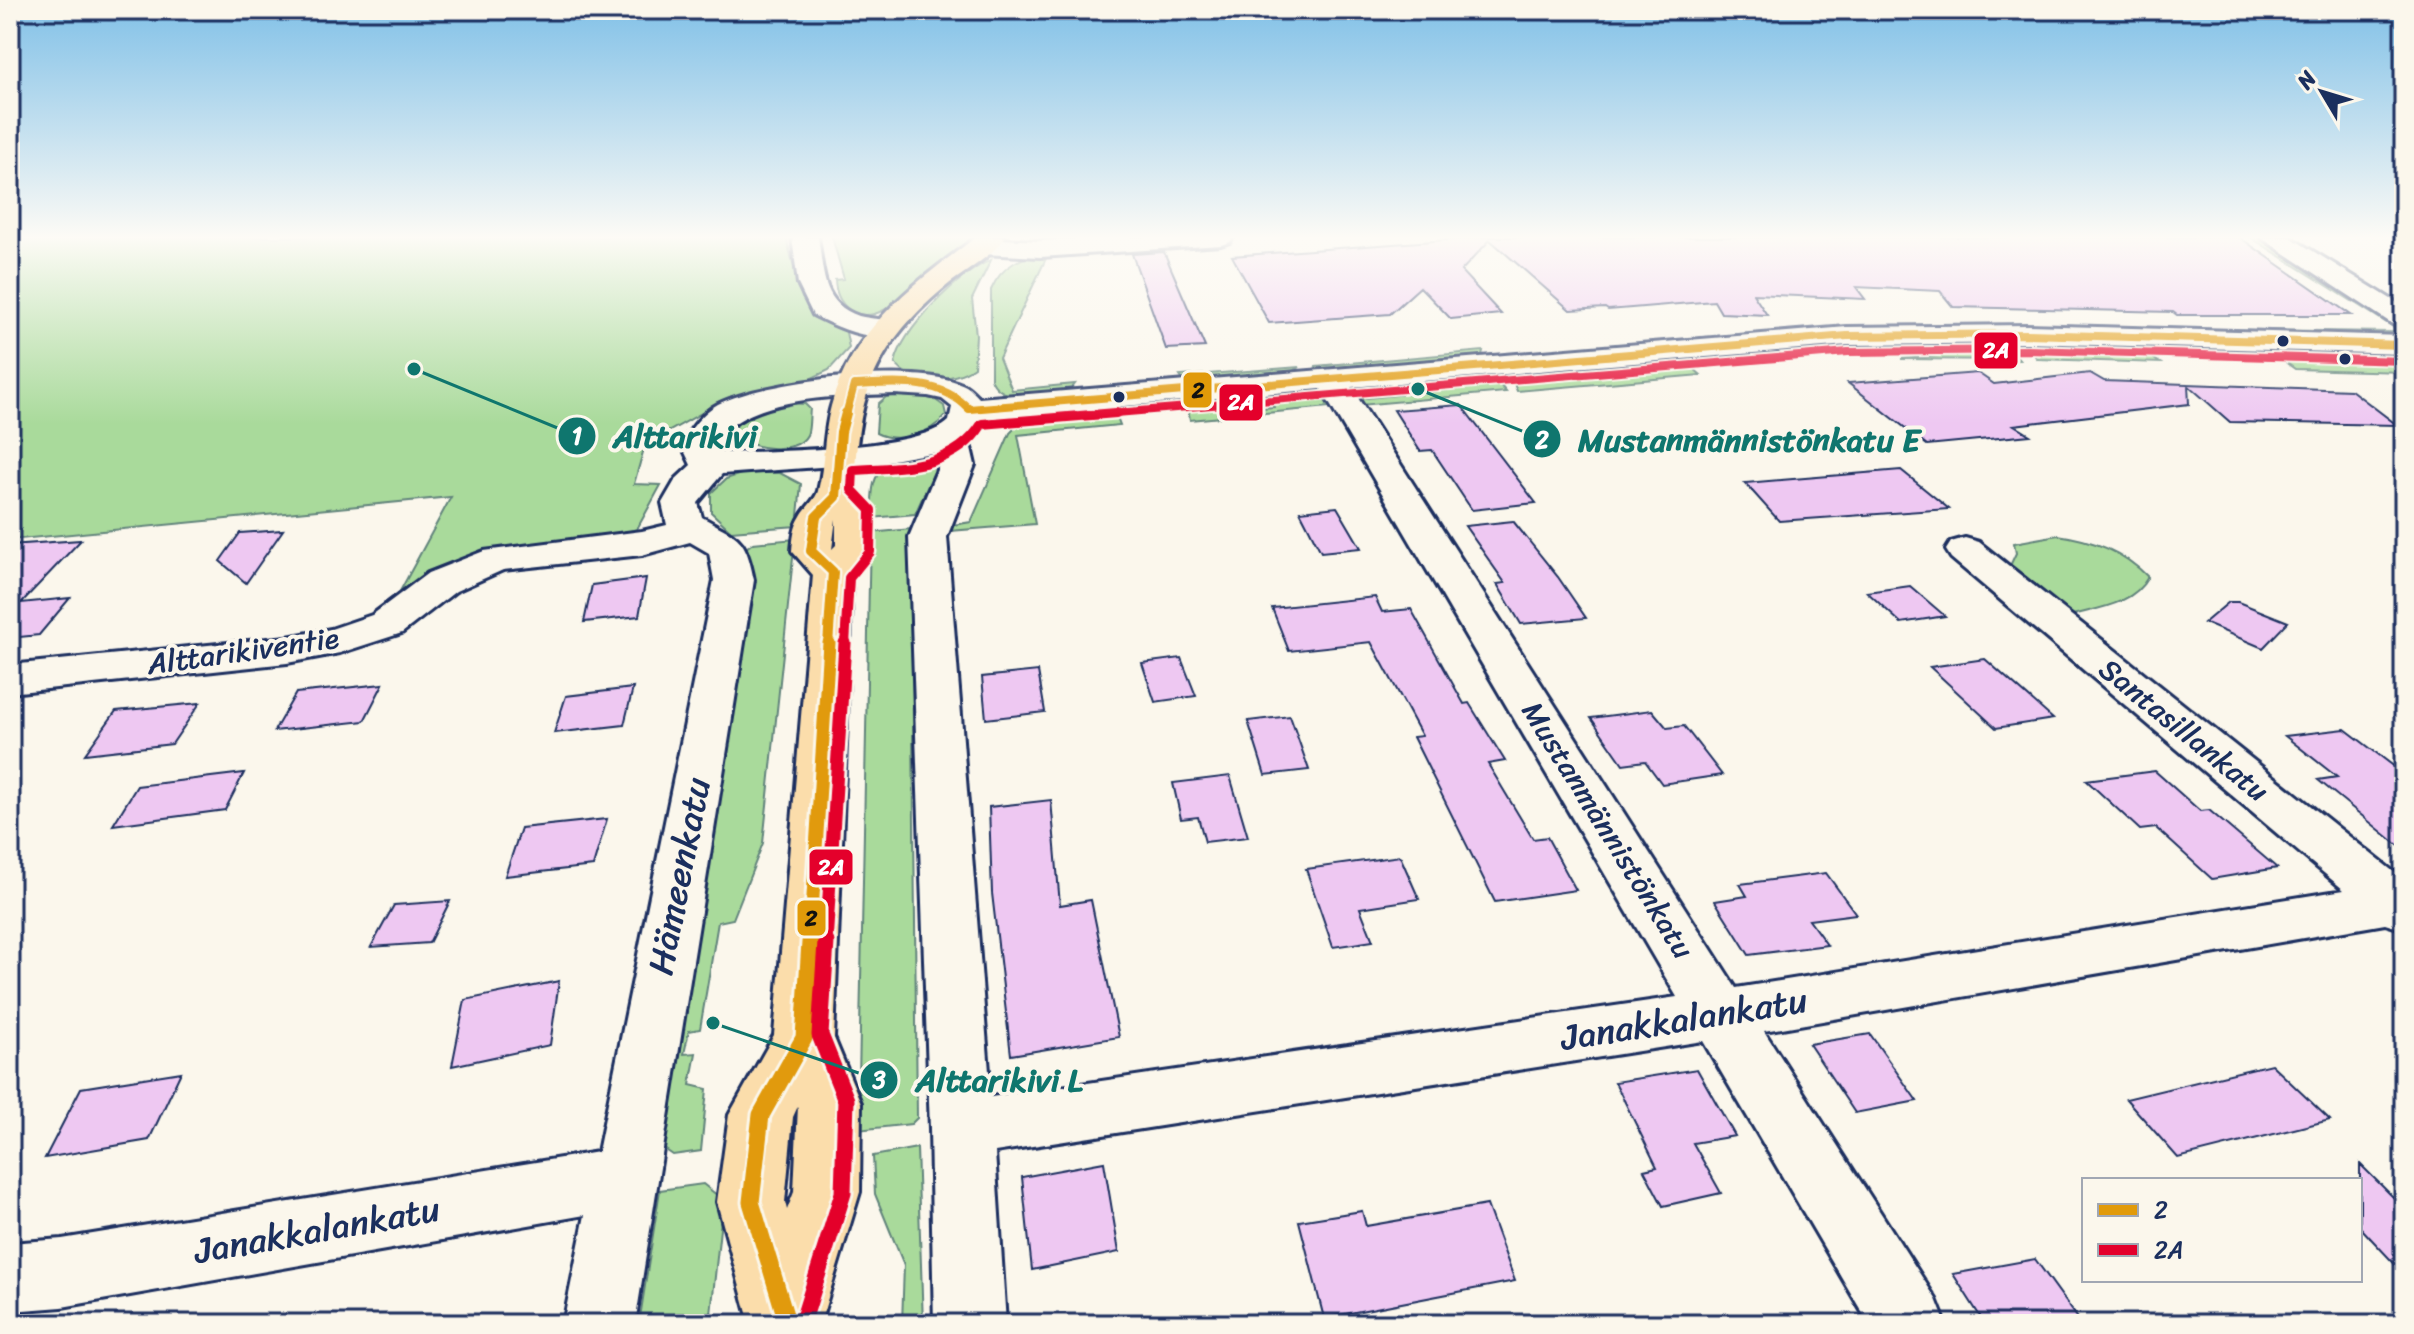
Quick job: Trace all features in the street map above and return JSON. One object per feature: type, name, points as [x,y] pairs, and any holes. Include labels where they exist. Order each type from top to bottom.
[{"type":"main road","points":[[785,1319],[827,1192],[830,1103],[804,1038],[833,572],[811,551],[816,517],[836,497],[838,455],[854,385],[868,353],[887,328],[917,299]]},
{"type":"street","points":[[817,299],[823,309],[854,324],[887,328]]},
{"type":"street","points":[[2372,299],[2404,319]]},
{"type":"street","points":[[693,530],[684,523],[680,503],[689,487],[712,464],[904,449],[961,423],[1330,378],[1863,336],[2028,334],[2404,345]]},
{"type":"street","name":"Mustanmännistönkatu","points":[[1330,378],[1910,1324]]},
{"type":"street","points":[[712,464],[702,456],[698,444],[713,422],[734,409],[786,394],[854,385],[896,384],[928,387],[967,401],[961,423],[957,465],[928,537],[962,1129],[970,1324]]},
{"type":"street","name":"Alttarikiventie","points":[[10,679],[287,650],[340,640],[387,624],[442,582],[498,559],[642,543],[693,530]]},
{"type":"street","name":"Hämeenkatu","points":[[599,1324],[623,1178],[734,580],[728,548],[693,530]]},
{"type":"street","name":"Santasillankatu","points":[[1965,550],[2401,905]]},
{"type":"street","name":"Janakkalankatu","points":[[962,1129],[1721,1014],[2401,905]]},
{"type":"street","name":"Janakkalankatu","points":[[10,1277],[62,1273],[623,1178]]},
{"type":"green space","points":[[10,299],[803,299],[812,310],[846,332],[849,348],[829,370],[810,379],[758,394],[732,396],[645,445],[634,484],[661,485],[637,529],[398,595],[451,497],[10,540]]},
{"type":"green space","points":[[840,299],[900,299],[882,311],[864,315]]},
{"type":"green space","points":[[939,299],[972,299],[976,335],[974,367],[955,376],[921,378],[902,370],[895,363],[908,335]]},
{"type":"green space","points":[[991,299],[1027,299],[999,358],[1012,390],[1075,384],[1069,392],[1025,396],[1003,392],[991,378]]},
{"type":"green space","points":[[2349,299],[2359,299],[2404,327],[2404,337],[2208,334],[2198,329],[2394,332],[2393,327]]},
{"type":"green space","points":[[1796,348],[1810,357],[1767,362],[1703,361],[1699,357]]},
{"type":"green space","points":[[2029,350],[2148,355],[2160,363],[2038,359]]},
{"type":"green space","points":[[1483,351],[1481,359],[1315,370],[1316,366]]},
{"type":"green space","points":[[2012,351],[2020,360],[1901,359]]},
{"type":"green space","points":[[2281,359],[2403,363],[2404,372],[2295,369]]},
{"type":"green space","points":[[1300,367],[1287,374],[1185,383],[1180,376]]},
{"type":"green space","points":[[1694,369],[1701,375],[1517,391],[1514,384]]},
{"type":"green space","points":[[1500,385],[1506,392],[1360,405],[1357,399]]},
{"type":"green space","points":[[903,394],[934,399],[944,406],[946,415],[932,427],[913,435],[894,438],[876,433],[878,404],[886,397]]},
{"type":"green space","points":[[1269,396],[1325,401],[1330,407],[1190,420],[1188,409],[1240,399],[1244,409],[1274,407]]},
{"type":"green space","points":[[785,403],[805,404],[810,409],[808,432],[801,442],[771,448],[749,443],[734,434],[736,426],[746,415]]},
{"type":"green space","points":[[1117,417],[1120,425],[1018,435],[1035,524],[949,531],[953,525],[971,522],[1010,433],[1016,427]]},
{"type":"green space","points":[[927,460],[935,470],[915,514],[872,518],[873,488],[880,472],[897,464]]},
{"type":"green space","points":[[744,473],[780,473],[801,484],[797,526],[731,531],[711,512],[711,493],[726,479]]},
{"type":"green space","points":[[911,529],[917,1118],[911,1124],[858,1130],[870,533]]},
{"type":"green space","points":[[2058,535],[2106,548],[2128,560],[2148,577],[2124,600],[2069,616],[2008,570],[2016,553],[2014,543]]},
{"type":"green space","points":[[795,539],[763,843],[733,919],[718,922],[700,1029],[689,1031],[684,1054],[696,1053],[690,1085],[707,1089],[701,1151],[673,1155],[663,1148],[749,561],[746,548],[753,543]]},
{"type":"green space","points":[[917,1148],[923,1324],[902,1324],[904,1265],[875,1194],[873,1156]]},
{"type":"green space","points":[[703,1184],[723,1200],[710,1324],[639,1324],[660,1190]]},
{"type":"building","points":[[1148,299],[1184,299],[1205,347],[1166,349]]},
{"type":"building","points":[[1256,299],[1406,299],[1390,314],[1269,323]]},
{"type":"building","points":[[1432,299],[1487,299],[1501,314],[1451,319]]},
{"type":"building","points":[[1558,299],[1757,299],[1767,315],[1721,313],[1714,301],[1570,310]]},
{"type":"building","points":[[1947,299],[2328,299],[2351,315],[2177,315],[2173,312],[1953,307]]},
{"type":"building","points":[[1978,373],[1994,384],[2090,373],[2104,381],[2351,390],[2397,425],[2230,422],[2188,385],[2189,404],[2014,425],[2030,435],[1927,445],[1848,383]]},
{"type":"building","points":[[1461,405],[1536,503],[1472,510],[1432,450],[1420,451],[1394,410]]},
{"type":"building","points":[[1901,470],[1949,509],[1779,521],[1745,483]]},
{"type":"building","points":[[1337,507],[1361,548],[1321,552],[1300,511]]},
{"type":"building","points":[[1513,521],[1586,618],[1521,624],[1497,584],[1505,583],[1465,526]]},
{"type":"building","points":[[283,530],[246,583],[220,561],[240,533]]},
{"type":"building","points":[[81,540],[21,603],[70,598],[39,635],[10,638],[10,545]]},
{"type":"building","points":[[646,578],[639,616],[584,622],[592,585]]},
{"type":"building","points":[[1910,586],[1945,616],[1901,623],[1867,592]]},
{"type":"building","points":[[1375,597],[1382,612],[1411,609],[1464,704],[1469,703],[1505,761],[1488,764],[1533,839],[1547,837],[1576,890],[1495,902],[1413,737],[1422,736],[1371,642],[1289,651],[1272,608]]},
{"type":"building","points":[[2229,602],[2238,602],[2288,622],[2263,648],[2204,623]]},
{"type":"building","points":[[1181,658],[1196,696],[1155,702],[1142,663]]},
{"type":"building","points":[[1985,659],[2053,719],[1996,728],[1930,667]]},
{"type":"building","points":[[1038,671],[1045,712],[986,719],[982,677]]},
{"type":"building","points":[[383,684],[364,721],[274,731],[296,693]]},
{"type":"building","points":[[633,688],[624,725],[554,733],[566,696]]},
{"type":"building","points":[[200,703],[172,744],[85,754],[116,711]]},
{"type":"building","points":[[1652,710],[1667,728],[1684,726],[1722,775],[1662,784],[1645,761],[1623,764],[1591,718]]},
{"type":"building","points":[[1290,716],[1309,770],[1265,775],[1248,721]]},
{"type":"building","points":[[2345,729],[2404,774],[2404,850],[2318,780],[2337,777],[2285,736]]},
{"type":"building","points":[[2155,771],[2200,811],[2209,810],[2277,868],[2212,879],[2156,828],[2140,830],[2086,780]]},
{"type":"building","points":[[244,773],[225,810],[113,825],[137,786]]},
{"type":"building","points":[[1230,776],[1248,837],[1205,842],[1198,817],[1181,819],[1173,783]]},
{"type":"building","points":[[1051,800],[1060,905],[1091,900],[1119,1037],[1011,1055],[992,893],[989,807]]},
{"type":"building","points":[[607,819],[593,866],[505,876],[521,828]]},
{"type":"building","points":[[1400,856],[1419,899],[1360,908],[1373,941],[1333,947],[1306,869]]},
{"type":"building","points":[[1826,873],[1856,914],[1809,920],[1827,945],[1749,955],[1715,901],[1747,896],[1740,884]]},
{"type":"building","points":[[450,901],[429,943],[371,947],[394,905]]},
{"type":"building","points":[[559,981],[550,1045],[452,1066],[465,1000]]},
{"type":"building","points":[[1870,1034],[1917,1101],[1855,1113],[1809,1044]]},
{"type":"building","points":[[2271,1064],[2330,1120],[2178,1158],[2126,1099]]},
{"type":"building","points":[[1697,1069],[1735,1136],[1693,1143],[1721,1193],[1663,1206],[1644,1170],[1657,1167],[1615,1082]]},
{"type":"building","points":[[181,1072],[149,1140],[45,1158],[81,1088]]},
{"type":"building","points":[[1104,1162],[1119,1252],[1032,1270],[1022,1177]]},
{"type":"building","points":[[2360,1164],[2404,1208],[2404,1274],[2362,1229]]},
{"type":"building","points":[[1487,1205],[1515,1281],[1324,1318],[1299,1221],[1362,1211],[1366,1226]]},
{"type":"building","points":[[2035,1259],[2082,1324],[1985,1324],[1953,1274]]},
{"type":"transit line","name":"2","points":[[785,1324],[785,1315],[751,1202],[761,1115],[804,1038],[833,572],[811,551],[816,517],[836,497],[841,432],[854,385],[900,383],[932,387],[959,398],[969,409],[1847,336],[2028,334],[2404,345]]},
{"type":"transit line","name":"2A","points":[[802,1324],[843,1193],[846,1100],[820,1035],[849,578],[870,552],[871,510],[852,490],[853,470],[907,466],[944,458],[973,439],[982,424],[1848,352],[2028,350],[2404,361]]},
{"type":"place","name":"Alttarikivi","points":[[414,369]]},
{"type":"place","name":"Mustanmännistönkatu E","points":[[1418,389]]},
{"type":"place","name":"Alttarikivi L","points":[[713,1023]]}]
